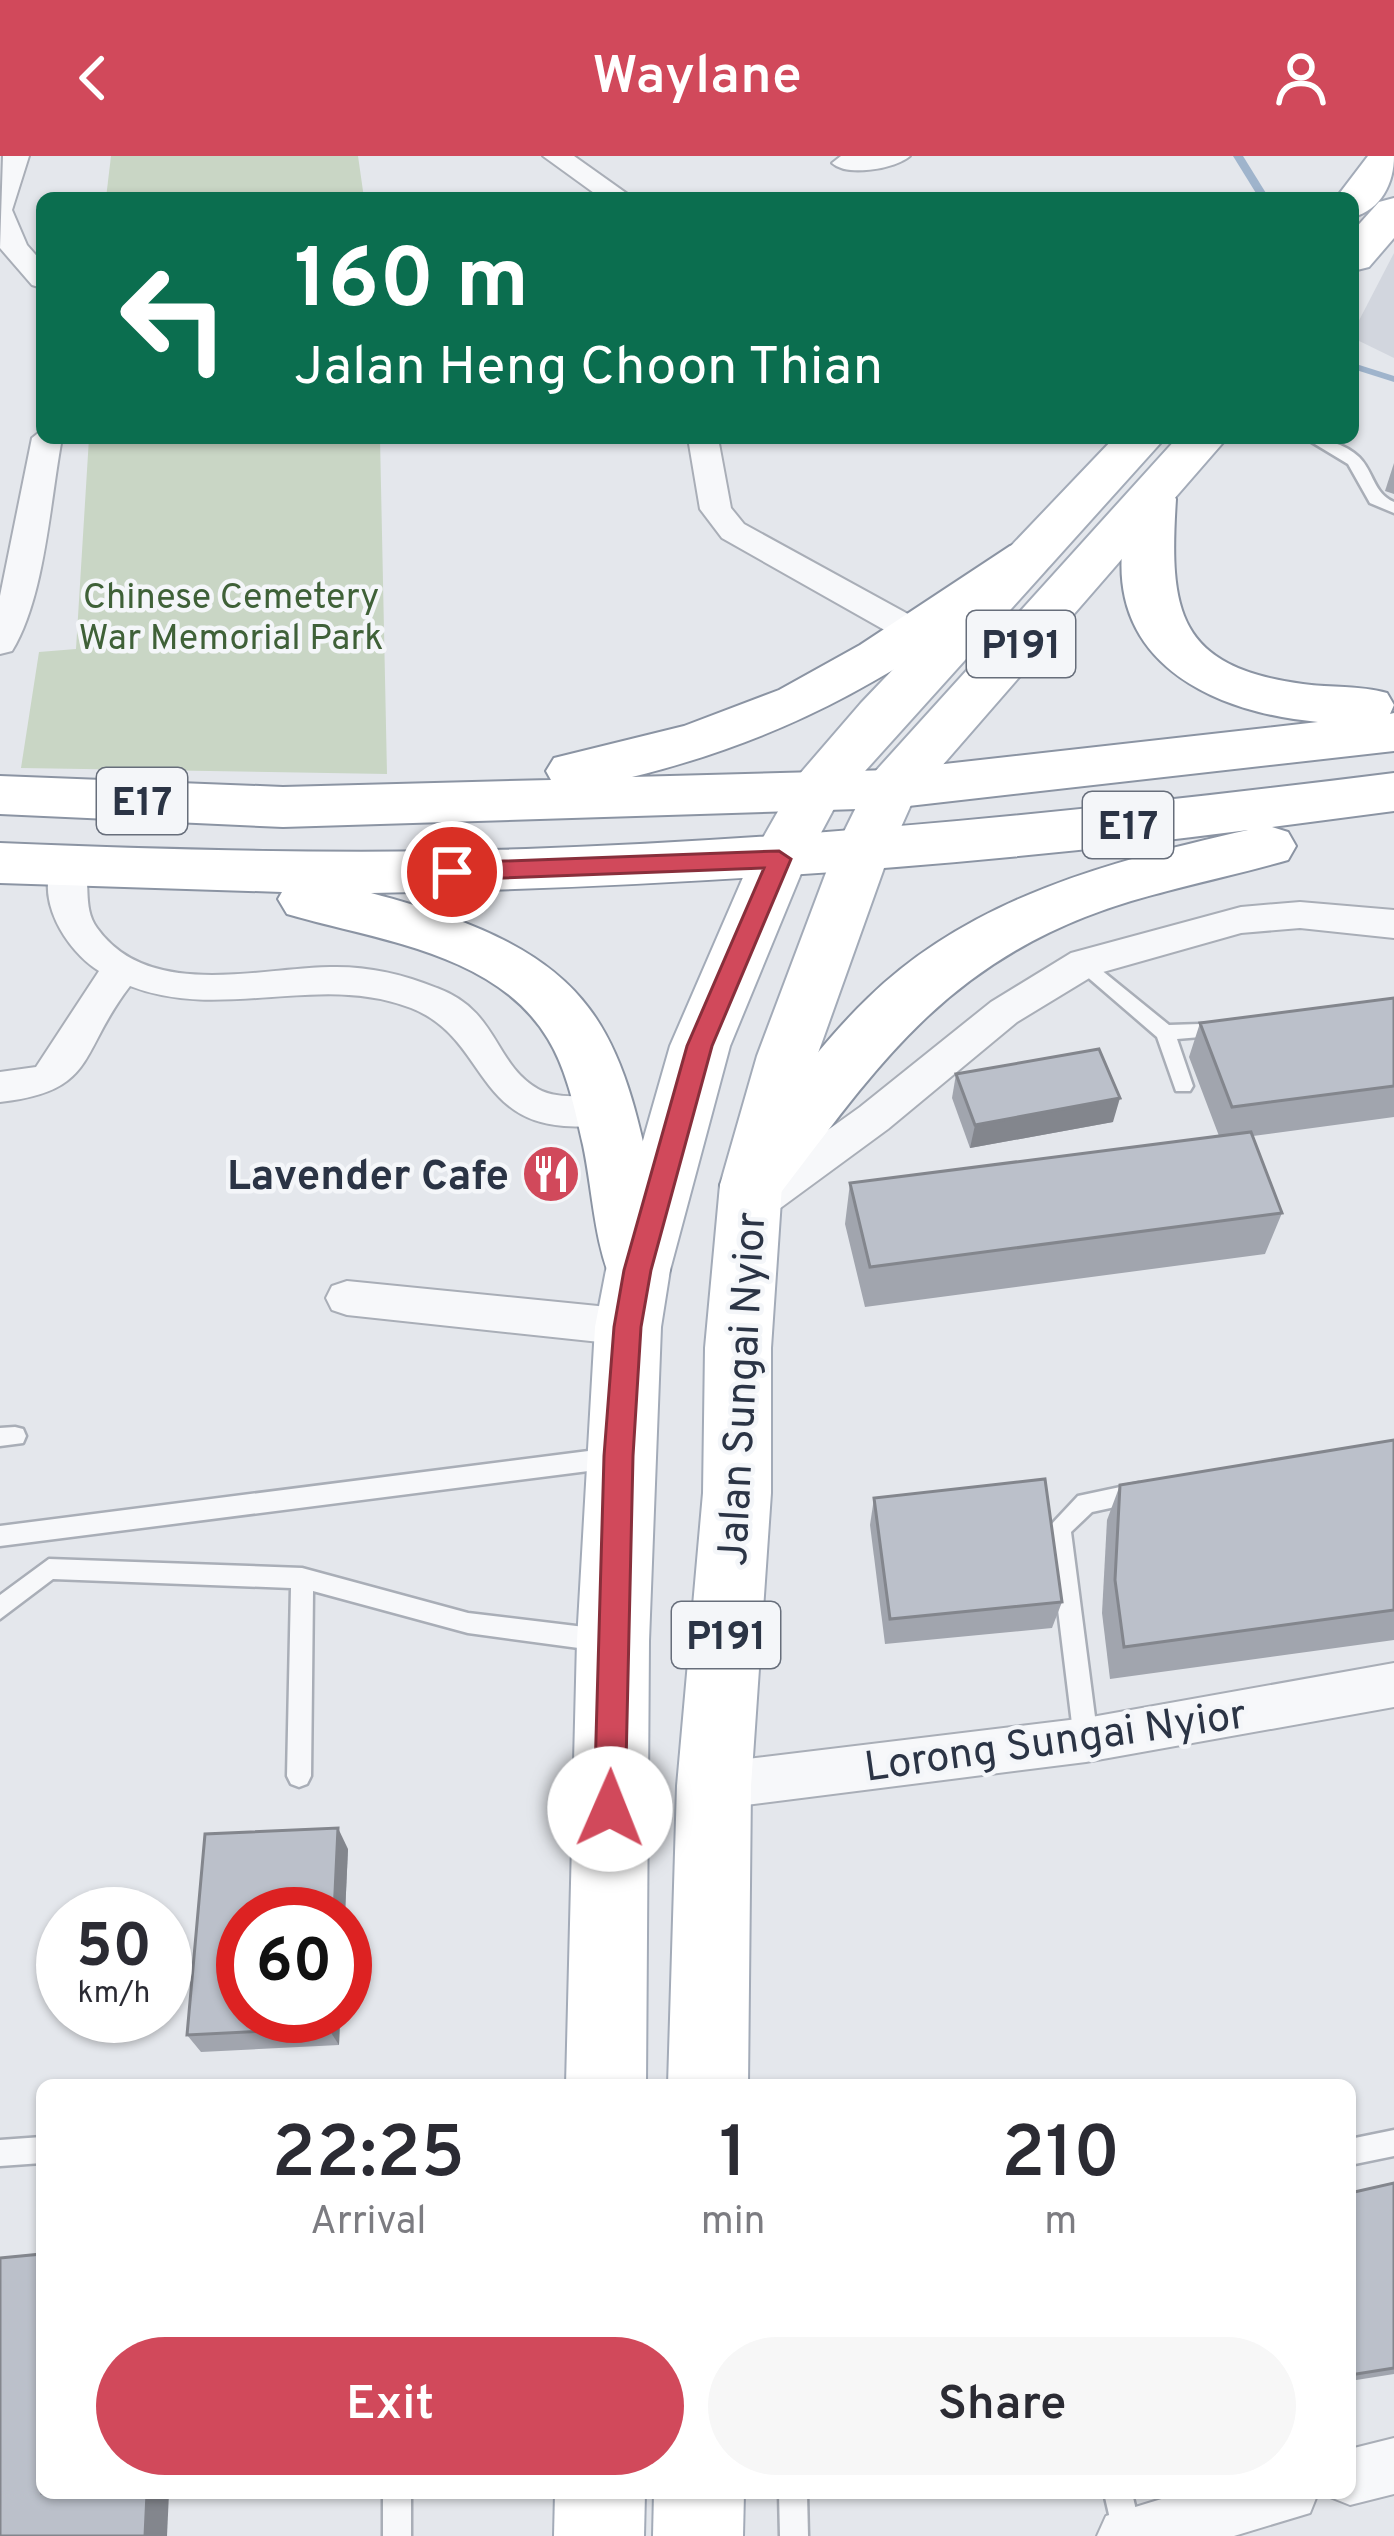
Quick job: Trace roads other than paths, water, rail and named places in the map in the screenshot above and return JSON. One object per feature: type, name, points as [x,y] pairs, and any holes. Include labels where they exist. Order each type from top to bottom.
[{"type":"main road","points":[[1359,194],[1381,157]]},
{"type":"main road","points":[[1359,251],[1394,211]]},
{"type":"main road","name":"P191","points":[[606,2079],[619,1456],[633,1298],[700,1046],[779,859],[818,790],[1135,444]]},
{"type":"main road","name":"P191","points":[[861,854],[890,789],[1198,444]]},
{"type":"main road","points":[[1152,499],[1151,606],[1181,650],[1220,680],[1264,697],[1313,706],[1394,705]]},
{"type":"main road","points":[[283,807],[530,779],[632,760],[792,705],[916,633],[1028,556]]},
{"type":"main road","name":"E17","points":[[0,795],[283,807],[890,789],[1394,732]]},
{"type":"main road","name":"E17","points":[[0,862],[177,872],[406,874],[779,859],[861,854],[1394,792]]},
{"type":"main road","points":[[750,1197],[890,1013],[949,962],[1035,912],[1126,878],[1394,817]]},
{"type":"main road","name":"Jalan Sungai Nyior","points":[[708,2079],[714,1786],[736,1493],[740,1307],[750,1197],[787,1056],[861,854]]},
{"type":"main road","points":[[177,872],[348,907],[450,937],[505,965],[572,1024],[605,1111],[633,1298]]},
{"type":"main road","points":[[599,2536],[600,2499]]},
{"type":"main road","points":[[698,2536],[699,2499]]},
{"type":"street","points":[[16,156],[0,211],[14,248],[36,272]]},
{"type":"street","points":[[556,156],[610,192]]},
{"type":"street","points":[[845,163],[897,156]]},
{"type":"street","points":[[0,643],[15,602],[46,444]]},
{"type":"street","points":[[704,444],[716,509],[733,531],[916,633]]},
{"type":"street","points":[[68,867],[66,898],[80,938],[122,969],[153,984],[187,991],[346,983],[399,988],[439,1004],[466,1022],[520,1098],[541,1107],[605,1111]]},
{"type":"street","points":[[750,1197],[874,1118],[1004,1012],[1084,962],[1241,920],[1300,915],[1394,924]]},
{"type":"street","points":[[0,1087],[40,1083],[55,1074],[94,1003],[122,969]]},
{"type":"street","points":[[347,1298],[633,1298]]},
{"type":"street","name":"Lorong Sungai Nyior","points":[[714,1786],[1086,1740],[1394,1684]]},
{"type":"street","points":[[1356,2476],[1394,2466]]},
{"type":"street","points":[[1127,2536],[1267,2499]]},
{"type":"lane","points":[[1324,444],[1354,461],[1376,500],[1394,508]]},
{"type":"lane","points":[[1084,962],[1165,1033],[1183,1086]]},
{"type":"lane","points":[[1165,1033],[1254,1026]]},
{"type":"lane","points":[[0,1536],[619,1456]]},
{"type":"lane","points":[[1086,1740],[1060,1528],[1086,1503],[1174,1487]]},
{"type":"lane","points":[[0,1609],[49,1569],[302,1578],[468,1623],[613,1641]]},
{"type":"lane","points":[[299,1776],[302,1578]]},
{"type":"lane","points":[[1356,2151],[1394,2143]]},
{"type":"lane","points":[[0,2153],[36,2150]]},
{"type":"lane","points":[[397,2499],[397,2536]]},
{"type":"lane","points":[[793,2499],[794,2536]]},
{"type":"lane","points":[[1119,2499],[1127,2536]]},
{"type":"waterway","points":[[1238,156],[1260,192]]},
{"type":"waterway","points":[[1359,368],[1394,379]]},
{"type":"place","name":"Lavender Cafe","points":[[551,1174]]},
{"type":"park label","name":"Chinese Cemetery War Memorial Park","points":[[231,616]]}]
